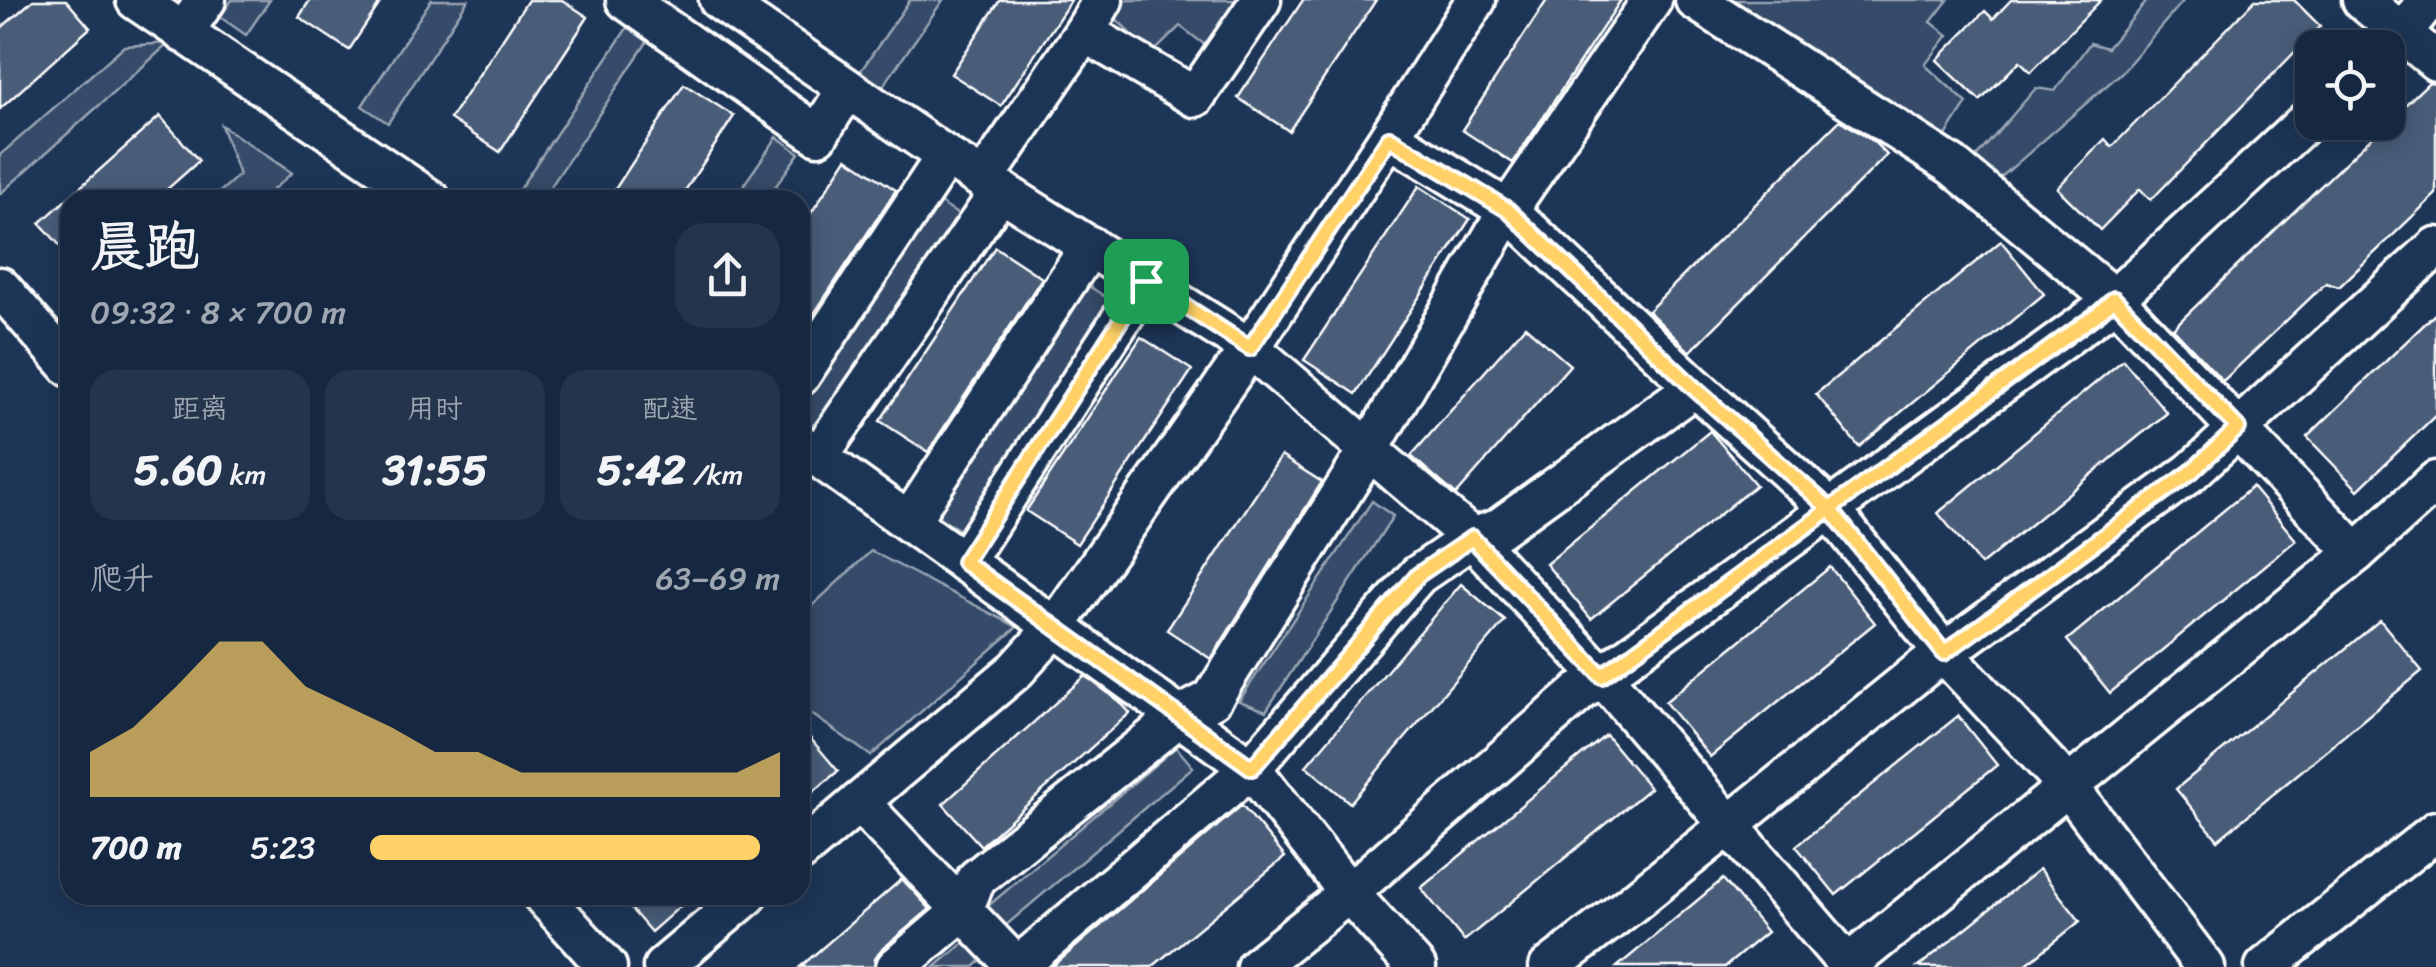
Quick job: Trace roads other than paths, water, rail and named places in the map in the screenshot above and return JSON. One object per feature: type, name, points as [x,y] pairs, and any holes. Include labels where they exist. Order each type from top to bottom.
[{"type":"street","points":[[136,0],[416,190]]},
{"type":"street","points":[[184,32],[206,0]]},
{"type":"street","points":[[626,0],[818,135],[847,89]]},
{"type":"street","points":[[719,0],[946,156],[1250,348],[1472,538],[1602,676],[1846,966],[2356,553],[2436,481]]},
{"type":"street","points":[[810,450],[992,184],[1093,16],[1195,98],[1261,0]]},
{"type":"street","points":[[810,844],[1016,670],[1055,627],[1250,348],[1476,0]]},
{"type":"street","points":[[896,967],[962,910],[976,880],[1180,716],[1212,699],[1369,450],[1508,210],[1652,0]]},
{"type":"street","points":[[1695,0],[1953,166],[2114,299],[2356,553]]},
{"type":"street","points":[[2362,0],[2386,30]]},
{"type":"street","points":[[2402,30],[2428,0]]},
{"type":"street","points":[[2405,46],[2436,61]]},
{"type":"street","points":[[1256,967],[1349,893],[1581,691],[2100,312],[2295,132]]},
{"type":"street","points":[[1389,138],[1508,210],[1694,388],[1830,509],[1944,653],[2068,786],[2206,967]]},
{"type":"street","points":[[810,361],[946,156]]},
{"type":"street","points":[[909,522],[1090,246]]},
{"type":"street","points":[[1549,967],[1944,653],[2191,472],[2436,247]]},
{"type":"street","points":[[964,562],[1146,281]]},
{"type":"street","points":[[0,288],[60,356]]},
{"type":"street","points":[[860,802],[1017,967],[1252,768],[1418,575],[1472,538],[1498,528],[1694,388]]},
{"type":"street","points":[[810,452],[1252,768],[1349,893],[1416,967]]},
{"type":"street","points":[[2265,967],[2436,831]]},
{"type":"street","points":[[551,905],[606,967]]},
{"type":"street","points":[[663,967],[736,905]]}]
